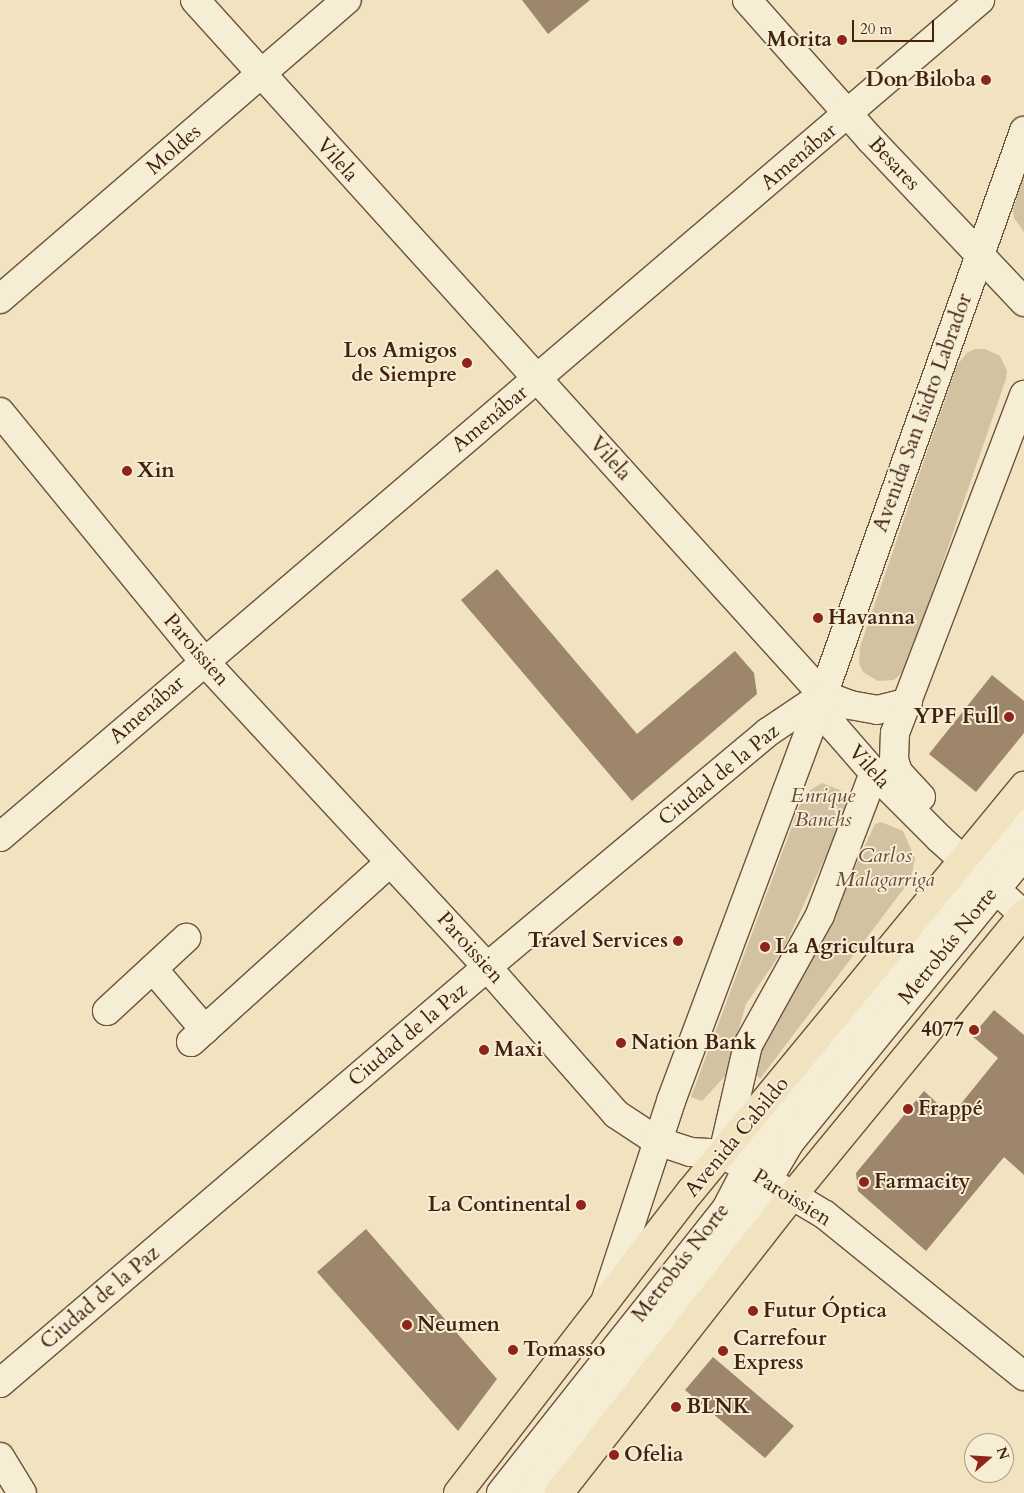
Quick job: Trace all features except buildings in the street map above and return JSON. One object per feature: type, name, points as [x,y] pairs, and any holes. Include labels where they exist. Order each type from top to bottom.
[{"type":"main road","name":"Avenida Cabildo","points":[[458,1493],[604,1302],[723,1154],[978,868],[1024,786]]},
{"type":"main road","points":[[567,1490],[792,1196],[1024,915]]},
{"type":"street","name":"Vilela","points":[[194,0],[823,695],[834,727],[874,773],[978,868],[1024,915]]},
{"type":"street","name":"Moldes","points":[[0,299],[347,0]]},
{"type":"street","name":"Besares","points":[[747,0],[1024,302]]},
{"type":"street","name":"Amenábar","points":[[0,837],[204,661],[850,114],[980,0]]},
{"type":"street","name":"Avenida San Isidro Labrador","points":[[604,1302],[657,1141],[823,695],[1024,131]]},
{"type":"street","points":[[823,695],[850,705],[877,710],[908,702],[1024,395]]},
{"type":"street","name":"Paroissien","points":[[0,412],[204,661],[487,967],[616,1114],[657,1141],[690,1152],[723,1154],[825,1215],[1024,1376]]},
{"type":"street","name":"Ciudad de la Paz","points":[[0,1383],[487,967],[768,732],[823,695]]},
{"type":"street","name":"Vilela","points":[[908,702],[895,733],[894,760],[898,772],[978,868]]},
{"type":"street","points":[[723,1154],[748,1045],[820,915],[874,773]]},
{"type":"street","name":"Metrobús Norte","points":[[532,1493],[746,1216],[770,1125],[978,868],[1024,818]]},
{"type":"street","name":"Metrobús Norte","points":[[978,868],[1024,855]]},
{"type":"street","points":[[153,968],[198,1036],[390,862]]},
{"type":"street","points":[[108,1011],[186,938]]},
{"type":"street","name":"Metrobús Norte","points":[[500,1493],[726,1209],[756,1175]]},
{"type":"street","points":[[0,1457],[22,1493]]},
{"type":"green space","points":[[1024,173],[1024,232],[1014,218],[1013,210]]},
{"type":"green space","points":[[976,349],[985,349],[1000,356],[1007,371],[1006,379],[906,669],[894,680],[878,681],[863,672],[859,664],[860,647],[957,365],[968,352]]},
{"type":"green space","name":"Enrique Banchs","points":[[822,783],[842,791],[846,812],[783,950],[746,1004],[725,1076],[702,1101],[691,1097],[804,794]]},
{"type":"green space","name":"Carlos Malagarriga","points":[[881,822],[903,831],[915,858],[911,879],[760,1079],[754,1072],[757,1058],[821,939],[875,824]]},
{"type":"place","name":"Morita","points":[[842,40]]},
{"type":"place","name":"Don Biloba","points":[[986,80]]},
{"type":"place","name":"Los Amigos de Siempre","points":[[467,363]]},
{"type":"place","name":"Xin","points":[[127,471]]},
{"type":"place","name":"Havanna","points":[[818,618]]},
{"type":"place","name":"YPF Full","points":[[1009,717]]},
{"type":"place","name":"Travel Services","points":[[678,941]]},
{"type":"place","name":"La Agricultura","points":[[765,947]]},
{"type":"place","name":"4077","points":[[974,1030]]},
{"type":"place","name":"Nation Bank","points":[[621,1043]]},
{"type":"place","name":"Maxi","points":[[484,1050]]},
{"type":"place","name":"Frappé","points":[[908,1109]]},
{"type":"place","name":"Farmacity","points":[[864,1182]]},
{"type":"place","name":"La Continental","points":[[581,1205]]},
{"type":"place","name":"Futur Óptica","points":[[753,1311]]},
{"type":"place","name":"Neumen","points":[[407,1325]]},
{"type":"place","name":"Tomasso","points":[[513,1350]]},
{"type":"place","name":"Carrefour Express","points":[[723,1351]]},
{"type":"place","name":"BLNK","points":[[676,1407]]},
{"type":"place","name":"Ofelia","points":[[614,1455]]}]
